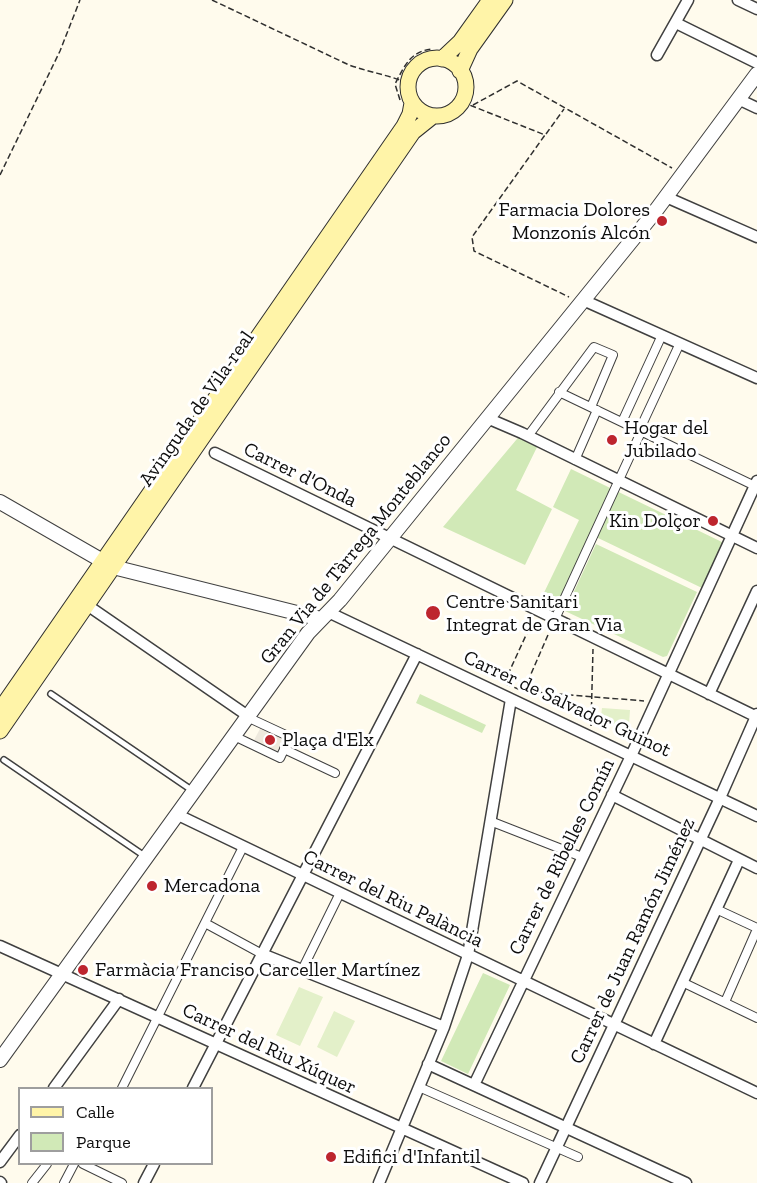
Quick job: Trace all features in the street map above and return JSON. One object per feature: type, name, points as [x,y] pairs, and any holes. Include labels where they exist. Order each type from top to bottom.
[{"type":"main road","points":[[438,54],[460,71],[466,86],[467,104],[450,113],[433,116],[407,105],[409,97],[403,81],[424,61],[433,59],[438,54],[460,42],[490,0]]},
{"type":"main road","points":[[460,71],[470,49],[504,0]]},
{"type":"main road","name":"Avinguda de Vila-real","points":[[0,731],[87,605],[107,565],[404,126],[410,114],[407,105]]},
{"type":"main road","name":"Avinguda de Vila-real","points":[[0,710],[107,565],[413,132],[433,116]]},
{"type":"street","points":[[657,55],[688,0]]},
{"type":"street","points":[[738,0],[757,9]]},
{"type":"street","points":[[678,24],[757,63]]},
{"type":"street","name":"Gran Via de Tàrrega Monteblanco","points":[[0,1060],[308,633],[389,539],[583,300],[683,174],[757,74]]},
{"type":"street","points":[[738,99],[757,108]]},
{"type":"street","points":[[666,196],[757,237]]},
{"type":"street","points":[[583,300],[757,378]]},
{"type":"street","points":[[622,422],[662,335]]},
{"type":"street","points":[[555,619],[680,343]]},
{"type":"street","points":[[528,436],[594,347],[613,356],[575,460]]},
{"type":"street","points":[[559,392],[756,484]]},
{"type":"street","points":[[487,418],[757,548]]},
{"type":"street","name":"Carrer d'Onda","points":[[215,453],[757,716]]},
{"type":"street","name":"Carrer de Ribelles Comín","points":[[474,1085],[631,756],[756,484]]},
{"type":"street","name":"Carrer de Salvador Guinot","points":[[0,502],[107,565],[325,616],[417,654],[757,816]]},
{"type":"street","points":[[709,694],[757,591]]},
{"type":"street","points":[[87,605],[247,716],[290,737],[280,758],[234,736]]},
{"type":"street","points":[[194,1087],[417,654]]},
{"type":"street","points":[[379,1183],[444,1027],[468,955],[511,699]]},
{"type":"street","name":"Carrer de Juan Ramón Jiménez","points":[[540,1183],[757,716]]},
{"type":"street","points":[[284,749],[335,773]]},
{"type":"street","points":[[612,795],[757,868]]},
{"type":"street","name":"Carrer del Riu Palància","points":[[176,814],[757,1093]]},
{"type":"street","points":[[490,821],[582,857]]},
{"type":"street","points":[[123,1087],[243,847]]},
{"type":"street","points":[[654,1044],[739,860]]},
{"type":"street","points":[[302,970],[340,893]]},
{"type":"street","points":[[716,909],[757,928],[725,1002]]},
{"type":"street","points":[[205,923],[262,954],[444,1027]]},
{"type":"street","name":"Carrer del Riu Xúquer","points":[[0,946],[523,1183]]},
{"type":"street","points":[[682,982],[757,1018]]},
{"type":"street","points":[[55,1087],[119,999]]},
{"type":"street","points":[[428,1064],[686,1183]]},
{"type":"street","points":[[419,1087],[578,1157]]},
{"type":"street","points":[[0,1162],[18,1138]]},
{"type":"street","points":[[32,1183],[46,1165]]},
{"type":"street","points":[[64,1183],[73,1165]]},
{"type":"street","points":[[85,1165],[122,1183]]},
{"type":"street","points":[[144,1183],[153,1165]]},
{"type":"lane","points":[[51,694],[193,791]]},
{"type":"lane","points":[[4,760],[146,856]]},
{"type":"path","points":[[0,174],[60,51],[80,0]]},
{"type":"path","points":[[212,0],[349,65],[369,72],[387,74],[403,81]]},
{"type":"path","points":[[403,81],[408,60],[425,50],[438,54]]},
{"type":"path","points":[[403,81],[395,84],[407,105]]},
{"type":"path","points":[[467,104],[517,81],[683,174]]},
{"type":"path","points":[[467,104],[545,135]]},
{"type":"path","points":[[565,108],[472,237],[474,251],[570,298],[583,300]]},
{"type":"path","points":[[523,691],[555,619]]},
{"type":"path","points":[[542,624],[533,620],[504,683],[523,691],[648,702]]},
{"type":"path","points":[[591,727],[593,649],[599,651]]},
{"type":"green space","points":[[522,433],[540,441],[516,490],[552,509],[525,565],[443,527]]},
{"type":"green space","points":[[571,469],[724,543],[702,588],[596,537],[561,611],[540,601],[579,520],[553,507]]},
{"type":"green space","points":[[596,544],[697,592],[667,656],[663,657],[565,611]]},
{"type":"green space","points":[[420,694],[486,725],[482,733],[416,703]]},
{"type":"green space","points":[[602,708],[630,710],[629,725],[600,723]]},
{"type":"green space","points":[[483,973],[510,985],[468,1074],[441,1061]]},
{"type":"green space","points":[[299,987],[323,997],[300,1046],[276,1035]]},
{"type":"green space","points":[[334,1011],[355,1021],[337,1057],[317,1047]]},
{"type":"shaded area","name":"Plaça d'Elx","points":[[261,727],[286,739],[279,754],[253,742]]},
{"type":"place","name":"Farmacia Dolores Monzonís Alcón","points":[[662,221]]},
{"type":"place","name":"Hogar del Jubilado","points":[[612,440]]},
{"type":"place","name":"Kin Dolçor","points":[[713,521]]},
{"type":"place","name":"Centre Sanitari Integrat de Gran Via","points":[[433,613]]},
{"type":"place","name":"Plaça d'Elx","points":[[270,740]]},
{"type":"place","name":"Mercadona","points":[[152,886]]},
{"type":"place","name":"Farmàcia Franciso Carceller Martínez","points":[[83,970]]},
{"type":"place","name":"Edifici d'Infantil","points":[[331,1157]]}]
